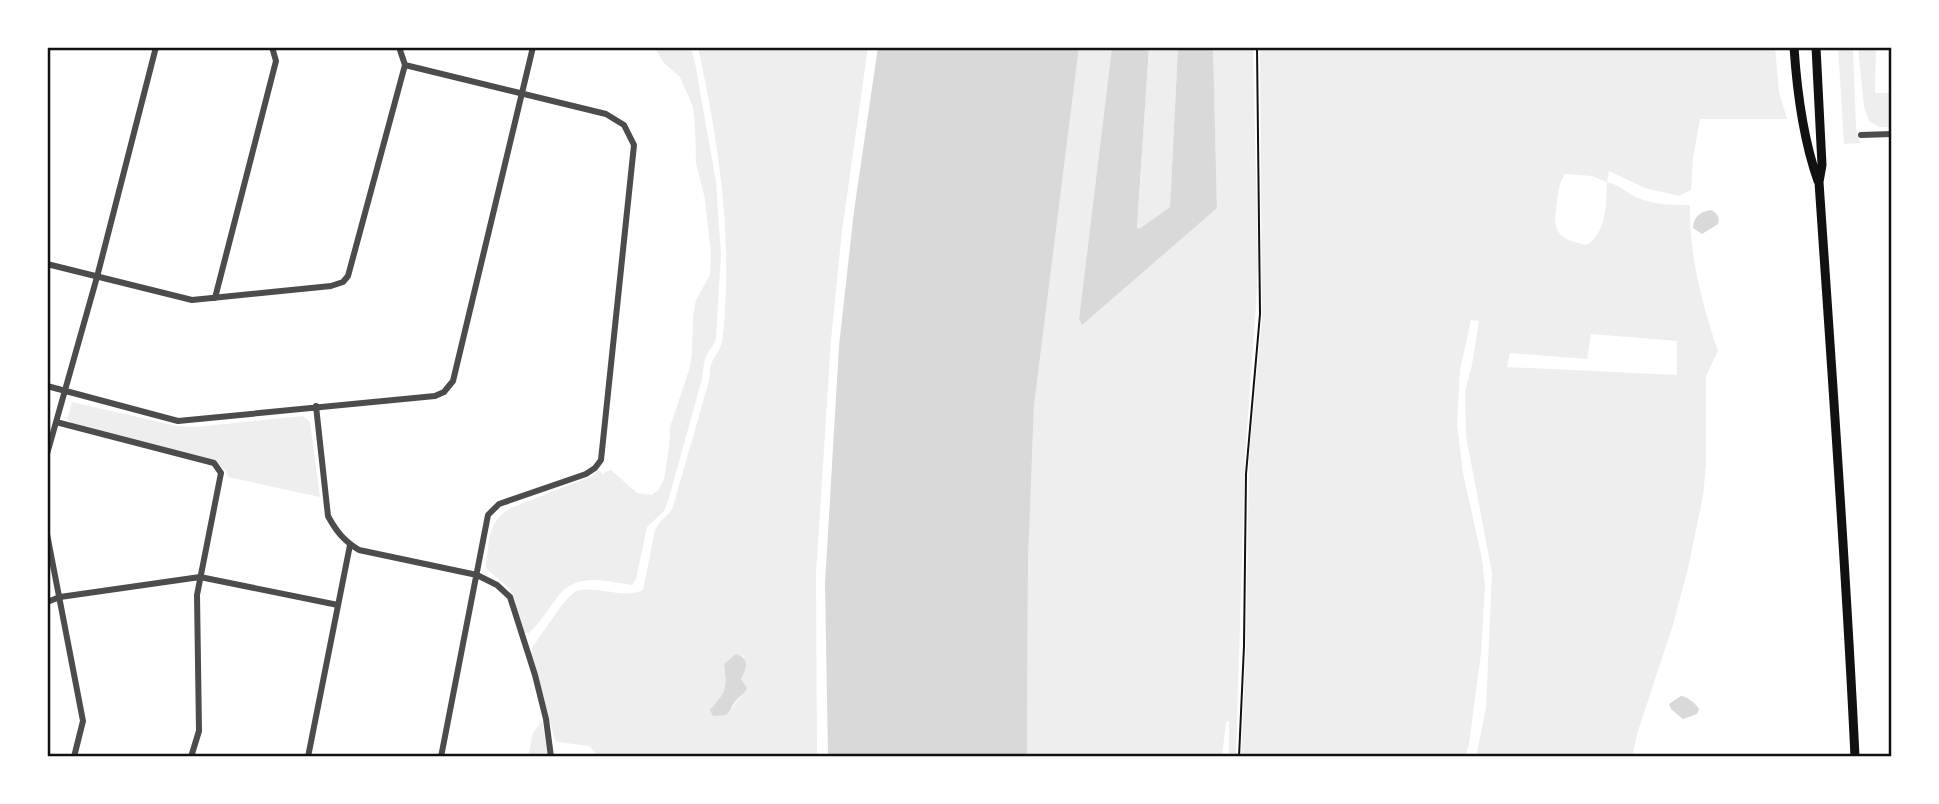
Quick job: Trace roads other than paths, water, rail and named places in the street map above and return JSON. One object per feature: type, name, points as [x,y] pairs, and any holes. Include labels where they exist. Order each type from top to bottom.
[{"type":"main road","points":[[1794,47],[1798,98],[1819,182]]},
{"type":"main road","points":[[1816,47],[1822,165],[1819,182],[1847,591],[1855,757]]},
{"type":"street","points":[[47,454],[97,277],[156,47]]},
{"type":"street","points":[[215,298],[276,61],[272,47]]},
{"type":"street","points":[[47,264],[192,300],[331,286],[342,282],[348,276],[405,65],[399,47]]},
{"type":"street","points":[[47,386],[178,421],[435,396],[444,392],[453,381],[533,47]]},
{"type":"street","points":[[405,65],[607,114],[624,125],[634,145],[601,460],[586,474],[499,504],[488,515],[441,757]]},
{"type":"street","points":[[1861,135],[1892,134]]},
{"type":"street","points":[[316,406],[328,516],[337,533],[359,550],[477,575],[496,585],[510,597],[544,708],[551,757]]},
{"type":"street","points":[[56,422],[214,463],[221,473],[197,595],[199,730],[191,757]]},
{"type":"street","points":[[47,534],[83,721],[74,757]]},
{"type":"street","points":[[308,757],[350,545]]},
{"type":"street","points":[[47,602],[60,597],[200,577],[338,605]]}]
